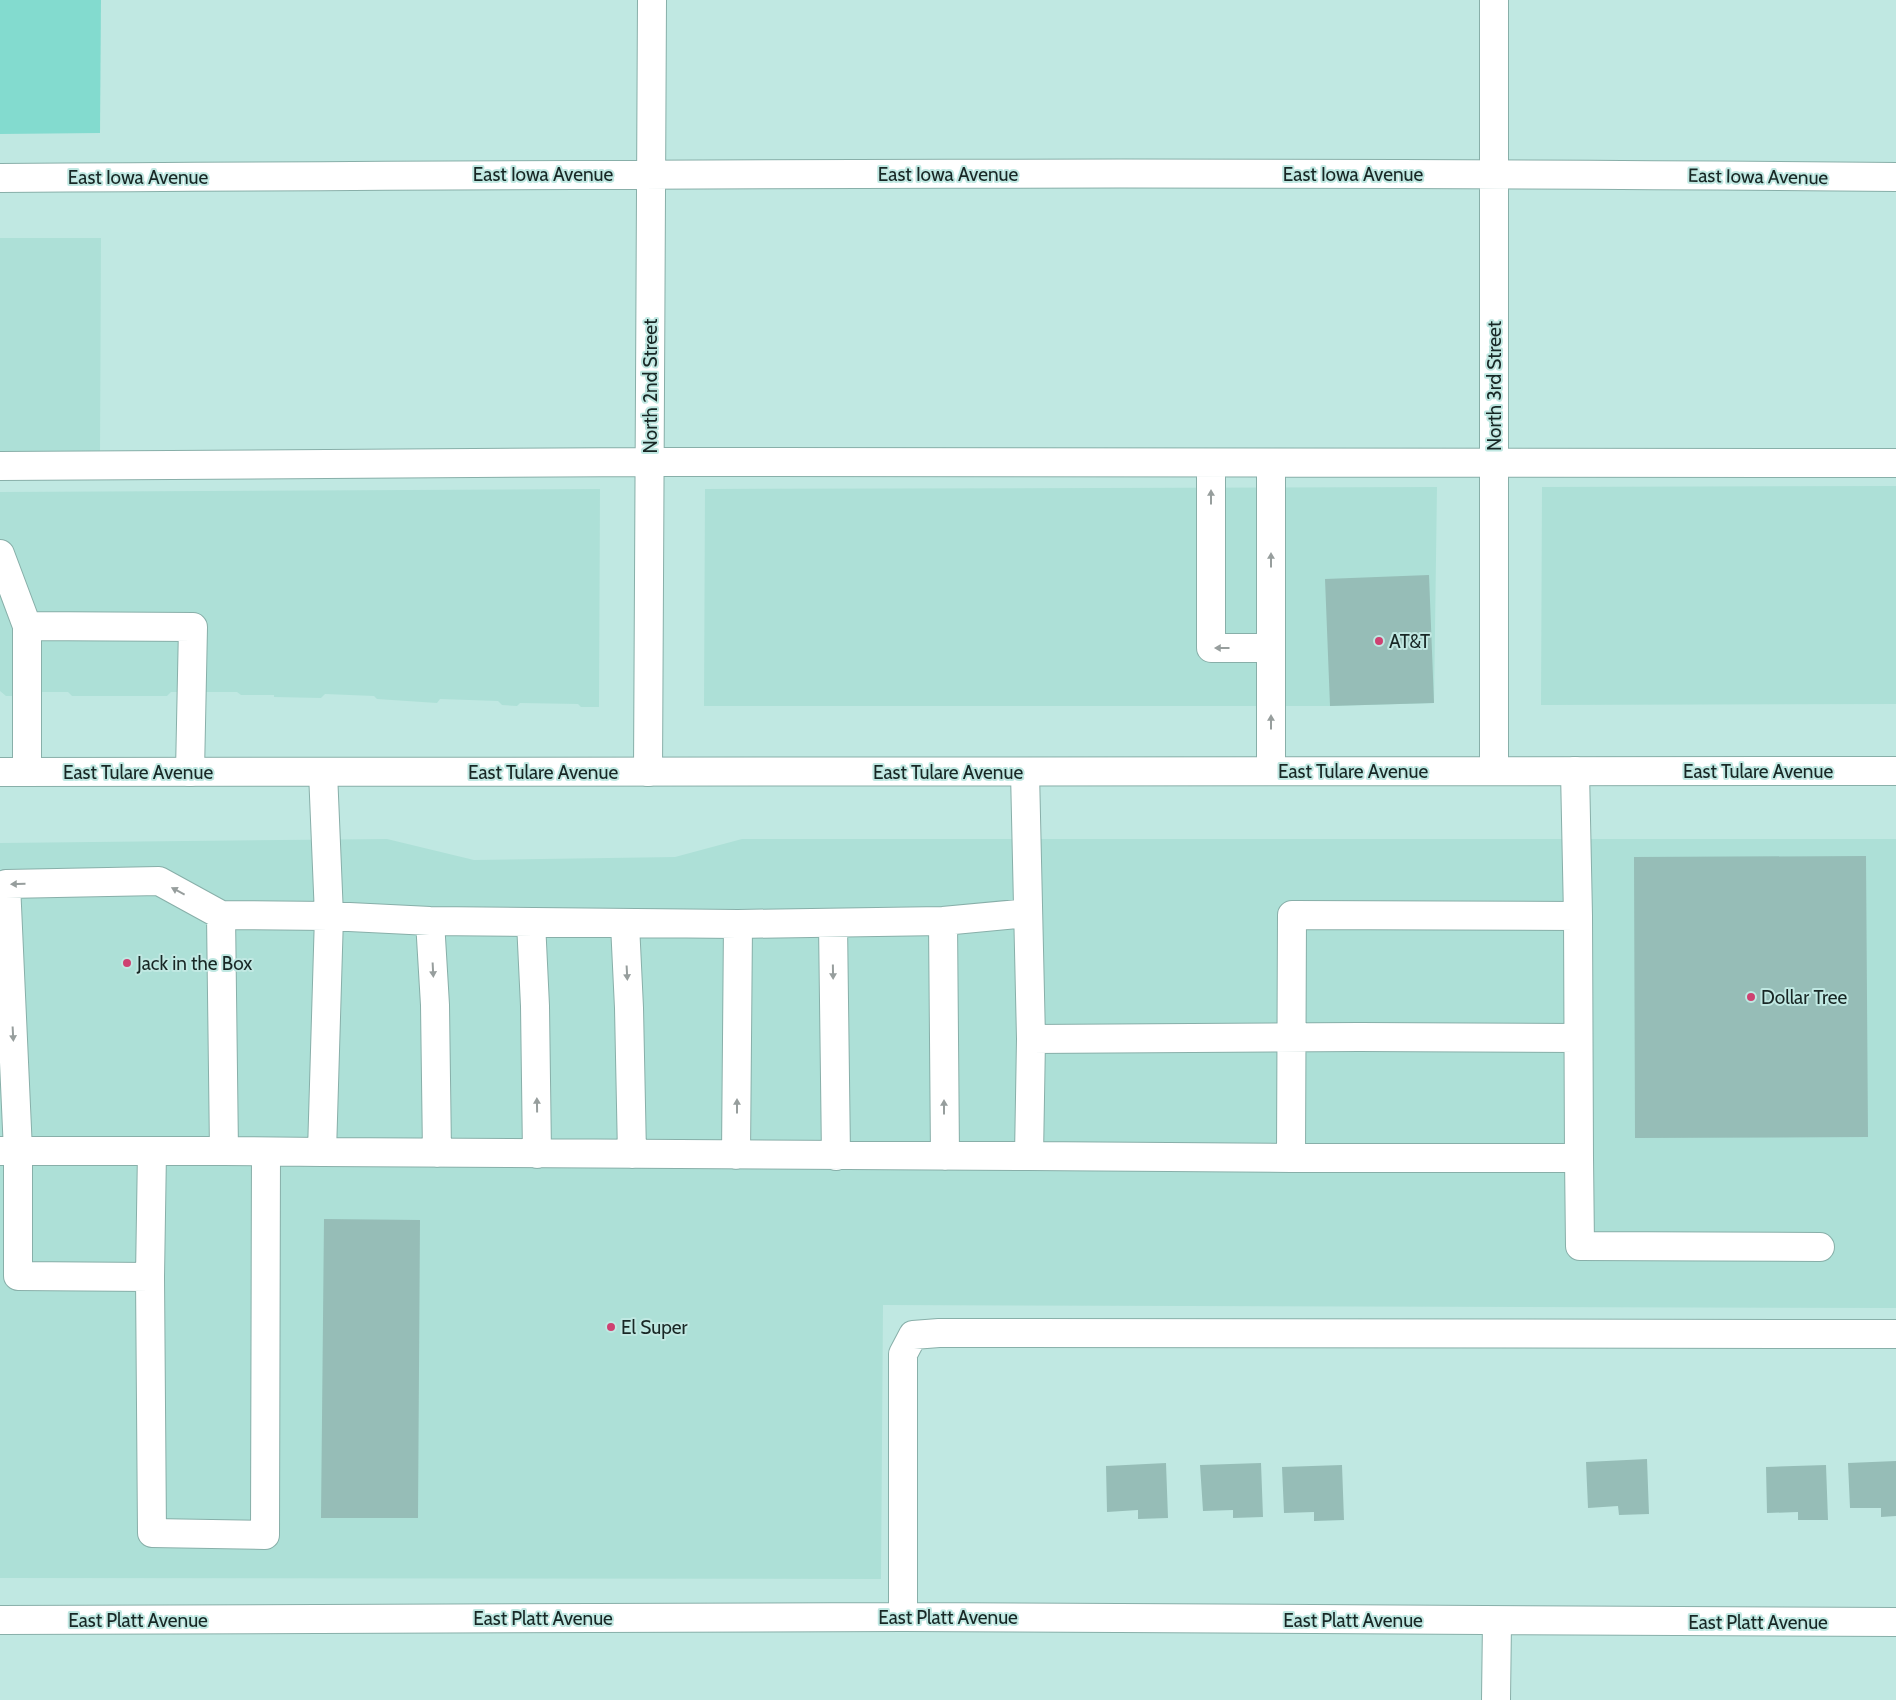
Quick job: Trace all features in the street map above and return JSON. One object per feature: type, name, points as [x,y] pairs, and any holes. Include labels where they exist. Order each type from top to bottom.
[{"type":"street","name":"North 2nd Street","points":[[648,772],[652,0]]},
{"type":"street","name":"North 3rd Street","points":[[1494,0],[1494,771]]},
{"type":"street","name":"East Iowa Avenue","points":[[0,178],[651,174],[1494,174],[1896,177]]},
{"type":"street","points":[[0,466],[649,462],[1896,463]]},
{"type":"street","points":[[1211,463],[1211,648],[1271,648]]},
{"type":"street","points":[[1271,463],[1271,771]]},
{"type":"street","points":[[0,554],[27,626],[13,772]]},
{"type":"street","points":[[27,626],[193,627],[190,772]]},
{"type":"street","points":[[1575,771],[1580,1246],[1820,1247]]},
{"type":"street","name":"East Tulare Avenue","points":[[13,772],[1896,771]]},
{"type":"street","points":[[322,1152],[329,916],[323,772]]},
{"type":"street","points":[[1025,772],[1031,1039],[1029,1156]]},
{"type":"street","points":[[150,1277],[18,1276],[9,1151],[6,884],[159,881],[221,914],[329,916],[430,921],[625,924],[833,923],[943,921],[1028,913]]},
{"type":"street","points":[[221,914],[224,1151]]},
{"type":"street","points":[[1291,1158],[1292,914],[1578,916]]},
{"type":"street","points":[[430,921],[435,1005],[437,1153]]},
{"type":"street","points":[[943,921],[945,1156]]},
{"type":"street","points":[[531,922],[535,1006],[537,1154]]},
{"type":"street","points":[[833,923],[836,1156]]},
{"type":"street","points":[[625,924],[632,1154]]},
{"type":"street","points":[[736,1155],[738,924]]},
{"type":"street","points":[[1031,1039],[1578,1038]]},
{"type":"street","points":[[9,1151],[1579,1158]]},
{"type":"street","points":[[152,1151],[150,1277],[152,1533],[265,1535],[266,1152]]},
{"type":"street","points":[[903,1617],[903,1354],[912,1335],[938,1333],[1896,1334]]},
{"type":"street","name":"East Platt Avenue","points":[[0,1620],[903,1617],[1896,1622]]},
{"type":"street","points":[[1496,1700],[1497,1621]]},
{"type":"shaded area","points":[[0,0],[101,0],[100,133],[0,134]]},
{"type":"shaded area","points":[[0,238],[101,238],[100,455],[0,456]]},
{"type":"shaded area","points":[[1896,486],[1896,704],[1541,705],[1542,487]]},
{"type":"shaded area","points":[[1437,487],[1434,703],[1330,706],[704,706],[705,489]]},
{"type":"shaded area","points":[[600,489],[599,707],[581,707],[578,704],[520,703],[517,706],[502,705],[498,701],[440,699],[437,703],[377,699],[374,696],[325,694],[321,698],[241,695],[237,692],[171,692],[167,696],[72,696],[68,692],[19,692],[15,696],[6,696],[0,691],[0,492]]},
{"type":"shaded area","points":[[387,839],[474,860],[675,857],[742,839],[1896,839],[1896,1308],[883,1305],[881,1579],[0,1578],[0,843]]},
{"type":"building","name":"AT&T","points":[[1429,575],[1434,703],[1330,706],[1325,579]]},
{"type":"building","name":"Dollar Tree","points":[[1866,856],[1868,1137],[1635,1138],[1634,857]]},
{"type":"building","points":[[324,1219],[420,1220],[418,1518],[321,1518]]},
{"type":"building","points":[[1647,1459],[1649,1514],[1619,1515],[1618,1506],[1588,1508],[1586,1462]]},
{"type":"building","points":[[1896,1461],[1896,1516],[1881,1517],[1881,1508],[1850,1508],[1848,1463]]},
{"type":"building","points":[[1166,1463],[1168,1518],[1138,1519],[1138,1510],[1107,1512],[1106,1466]]},
{"type":"building","points":[[1261,1463],[1263,1517],[1233,1518],[1233,1510],[1203,1511],[1200,1465]]},
{"type":"building","points":[[1342,1465],[1344,1520],[1314,1521],[1314,1512],[1284,1513],[1282,1467]]},
{"type":"building","points":[[1826,1465],[1828,1520],[1798,1520],[1798,1512],[1767,1513],[1766,1467]]},
{"type":"place","name":"AT&T","points":[[1379,641]]},
{"type":"place","name":"Jack in the Box","points":[[127,963]]},
{"type":"place","name":"Dollar Tree","points":[[1751,997]]},
{"type":"place","name":"El Super","points":[[611,1327]]}]
